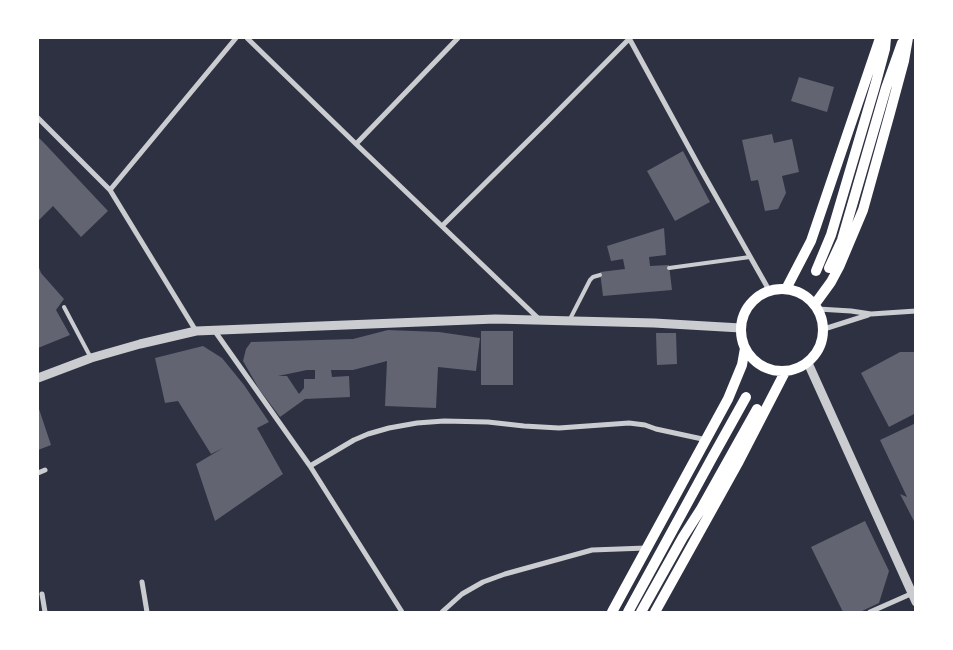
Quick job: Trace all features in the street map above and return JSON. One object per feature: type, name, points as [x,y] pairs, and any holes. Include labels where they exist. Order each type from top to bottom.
[{"type":"main road","points":[[786,288],[811,241],[880,38]]},
{"type":"main road","points":[[816,271],[831,235],[875,86],[886,38]]},
{"type":"main road","points":[[829,268],[842,240],[886,88],[903,38]]},
{"type":"main road","points":[[816,307],[839,267],[863,210],[904,61],[908,38]]},
{"type":"main road","points":[[786,288],[807,296],[816,307],[822,319],[824,329],[822,342],[817,353],[808,363],[797,369],[785,372],[761,366],[752,358],[745,348],[741,328],[743,316],[749,305],[758,296],[769,290],[786,288]]},
{"type":"main road","points":[[612,612],[728,400],[742,364],[745,348]]},
{"type":"main road","points":[[655,612],[739,462],[785,372]]},
{"type":"main road","points":[[628,612],[746,397]]},
{"type":"main road","points":[[641,612],[682,537],[702,509],[757,409]]},
{"type":"street","points":[[110,190],[236,38]]},
{"type":"street","points":[[247,38],[540,320]]},
{"type":"street","points":[[356,144],[458,38]]},
{"type":"street","points":[[442,226],[629,38],[769,290]]},
{"type":"street","points":[[38,118],[110,190],[196,331]]},
{"type":"street","points":[[816,307],[872,314]]},
{"type":"street","points":[[824,329],[872,314],[916,310]]},
{"type":"street","points":[[38,378],[91,358],[196,331],[495,319],[654,323],[741,328]]},
{"type":"street","points":[[214,330],[310,466],[402,612]]},
{"type":"street","points":[[808,363],[914,596],[870,612]]},
{"type":"street","points":[[310,466],[368,434],[417,423],[444,421],[488,422],[558,428],[629,423],[707,440]]},
{"type":"street","points":[[38,473],[45,470]]},
{"type":"street","points":[[442,612],[462,594],[483,582],[505,574],[592,550],[647,548]]},
{"type":"street","points":[[142,582],[148,612]]},
{"type":"street","points":[[42,594],[45,612]]},
{"type":"lane","points":[[669,268],[750,257]]},
{"type":"lane","points":[[568,321],[590,280],[600,275]]},
{"type":"lane","points":[[64,307],[91,358]]},
{"type":"building","points":[[799,77],[834,87],[827,112],[791,101]]},
{"type":"building","points":[[772,134],[774,143],[792,139],[799,172],[782,176],[786,193],[778,209],[765,211],[758,180],[751,181],[742,140]]},
{"type":"building","points":[[38,137],[108,211],[81,237],[53,206],[38,221]]},
{"type":"building","points":[[683,151],[710,202],[675,221],[647,171]]},
{"type":"building","points":[[664,228],[666,255],[649,257],[650,266],[669,265],[672,290],[603,296],[600,272],[625,269],[623,259],[611,261],[607,246]]},
{"type":"building","points":[[38,265],[41,273],[64,299],[56,310],[70,335],[38,348]]},
{"type":"building","points":[[388,330],[439,332],[480,338],[476,371],[438,367],[436,408],[385,406],[387,361],[353,370],[331,370],[332,377],[349,376],[350,397],[305,399],[280,417],[259,389],[243,361],[246,349],[251,342],[353,339]],"holes":[[[315,370],[315,379],[304,379],[304,388],[299,394],[287,376],[278,376]]]},
{"type":"building","points":[[481,331],[513,331],[513,385],[481,385]]},
{"type":"building","points":[[656,333],[676,333],[677,364],[657,365]]},
{"type":"building","points":[[203,346],[222,358],[244,385],[269,422],[257,428],[283,474],[215,521],[196,464],[223,448],[211,454],[178,401],[165,403],[155,358]]},
{"type":"building","points":[[900,352],[916,352],[916,413],[889,427],[861,373]]},
{"type":"building","points":[[38,406],[51,445],[38,450]]},
{"type":"building","points":[[916,423],[916,525],[900,494],[907,497],[880,440]]},
{"type":"building","points":[[865,521],[889,571],[879,603],[860,612],[843,612],[811,547]]}]
